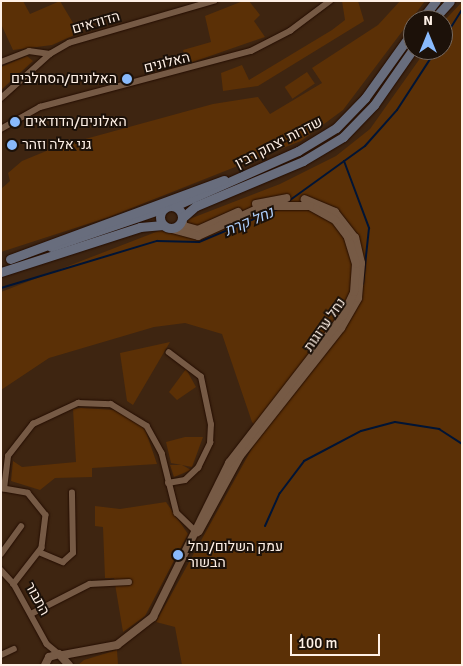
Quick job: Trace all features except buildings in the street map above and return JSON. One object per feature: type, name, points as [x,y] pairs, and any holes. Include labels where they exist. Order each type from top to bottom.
[{"type":"main road","name":"שדרות יצחק רבין","points":[[164,208],[174,206],[312,144],[345,120],[403,44]]},
{"type":"main road","name":"שדרות יצחק רבין","points":[[166,226],[182,219],[196,206],[303,161],[343,137],[374,105],[405,60]]},
{"type":"main road","points":[[5,261],[182,192],[264,167]]},
{"type":"main road","points":[[174,206],[182,219]]},
{"type":"main road","points":[[1,272],[140,227],[166,226],[164,208],[5,261]]},
{"type":"street","name":"הדודאים","points":[[1,98],[50,54],[76,41],[214,1]]},
{"type":"street","name":"האלונים","points":[[1,129],[40,107],[233,59],[290,31],[330,1]]},
{"type":"street","points":[[1,62],[29,51],[50,54]]},
{"type":"street","name":"נחל ערוגות","points":[[182,219],[184,226],[198,230],[265,200],[306,199],[341,217],[355,238],[362,263],[360,289],[352,312],[240,456],[198,532]]},
{"type":"street","name":"נחל ערוגות","points":[[61,655],[85,653],[117,645],[142,629],[163,602],[233,457],[346,310],[356,285],[356,264],[340,226],[304,204],[264,206],[198,236],[166,226]]},
{"type":"street","points":[[168,483],[185,480],[198,468],[210,443],[211,425],[201,377],[169,353]]},
{"type":"street","points":[[14,584],[39,552],[46,526],[42,506],[28,493],[3,489],[8,456],[33,424],[60,408],[96,402],[125,409],[147,426],[162,453],[177,513],[198,532]]},
{"type":"street","points":[[39,552],[62,562],[73,553],[72,493]]},
{"type":"street","points":[[1,554],[21,526]]},
{"type":"street","name":"התבור","points":[[1,570],[14,584],[47,644],[61,655]]},
{"type":"street","points":[[31,614],[90,584],[129,582]]},
{"type":"street","name":"התבור","points":[[46,663],[47,644]]},
{"type":"street","points":[[1,655],[14,649]]},
{"type":"street","name":"נחל ערוגות","points":[[69,665],[85,653]]},
{"type":"street","points":[[46,663],[61,655],[69,665]]},
{"type":"shaded area","points":[[1,1],[23,1],[30,14],[60,1],[79,33],[52,45],[13,50],[1,24]]},
{"type":"shaded area","points":[[243,1],[249,1],[260,15],[254,21],[265,37],[187,64],[183,50],[211,42],[205,16]]},
{"type":"shaded area","points":[[342,1],[358,1],[364,21],[258,86],[223,91],[221,73],[242,65],[249,80],[332,30],[345,20]]},
{"type":"shaded area","points":[[400,1],[425,1],[418,10],[403,10],[403,30],[343,110],[301,141],[109,217],[1,252],[1,189],[10,181],[8,173],[22,161],[56,147],[213,104],[258,97],[270,114],[322,83],[312,68],[378,25]]},
{"type":"shaded area","points":[[462,2],[462,665],[182,665],[175,627],[156,622],[261,432],[252,422],[222,334],[185,323],[154,327],[49,358],[1,390],[1,292],[280,184],[336,156],[370,129],[419,60],[453,60],[453,11]]},
{"type":"shaded area","points":[[27,56],[33,61],[1,90],[1,67]]},
{"type":"shaded area","points":[[307,72],[315,84],[292,99],[285,87]]},
{"type":"shaded area","points":[[170,342],[133,405],[127,401],[120,353]]},
{"type":"shaded area","points":[[186,369],[196,387],[177,400],[169,392]]},
{"type":"shaded area","points":[[73,409],[115,410],[133,418],[145,429],[157,464],[92,468],[92,477],[55,478],[40,490],[11,481],[13,461],[22,467],[76,462]]},
{"type":"shaded area","points":[[185,437],[203,437],[192,467],[171,463],[166,442]]},
{"type":"shaded area","points":[[170,465],[182,465],[191,470],[174,477]]},
{"type":"shaded area","points":[[166,502],[188,534],[145,616],[123,632],[114,578],[105,578],[103,527],[95,526],[95,506],[120,509]]},
{"type":"shaded area","points":[[117,650],[118,665],[78,665],[84,660]]},
{"type":"waterway","name":"נחל קרת","points":[[453,24],[462,10]]},
{"type":"waterway","name":"נחל קרת","points":[[286,203],[365,146],[397,110],[430,60]]},
{"type":"waterway","points":[[344,161],[369,228],[363,284]]},
{"type":"waterway","name":"נחל קרת","points":[[1,288],[157,241],[199,242],[278,209]]},
{"type":"waterway","points":[[265,526],[280,493],[304,461],[361,431],[395,422],[439,429],[462,444]]},
{"type":"place","name":"האלונים/הסחלבים","points":[[127,79]]},
{"type":"place","name":"האלונים/הדודאים","points":[[15,122]]},
{"type":"place","name":"גני אלה וזהר","points":[[12,145]]},
{"type":"place","name":"עמק השלום/נחל הבשור","points":[[178,555]]}]
